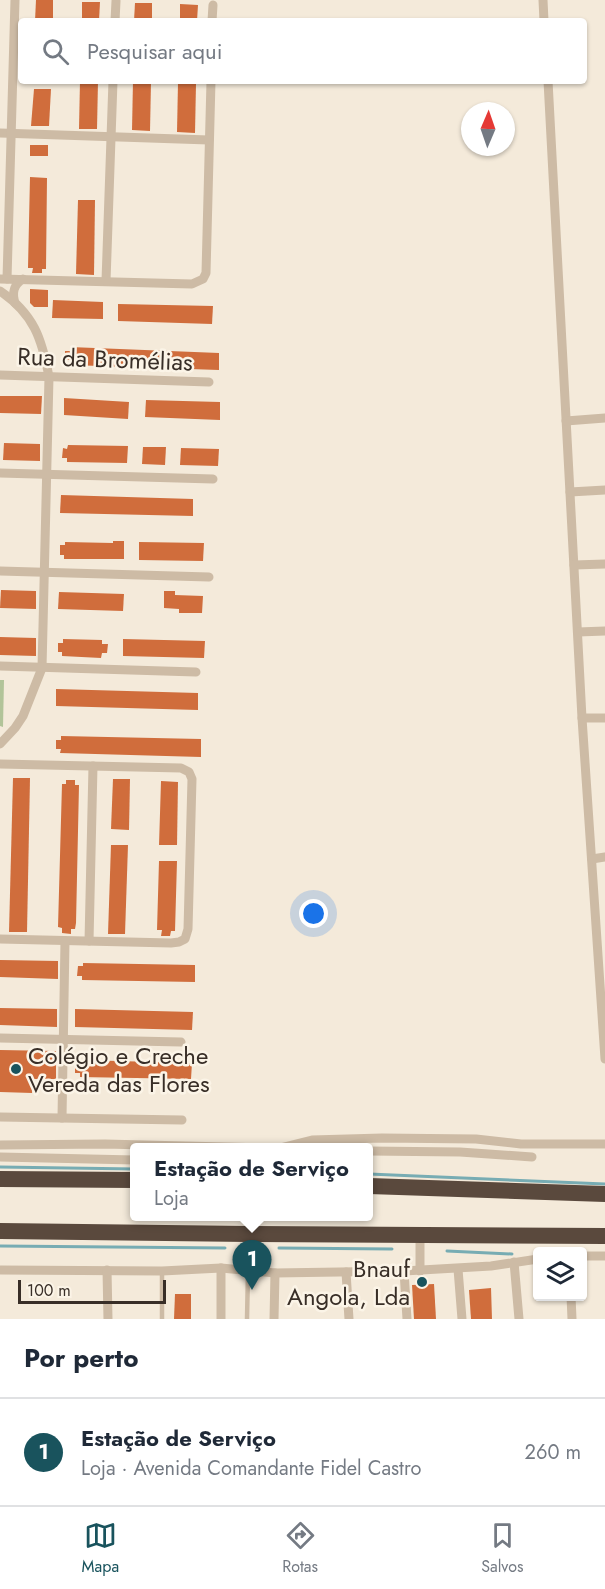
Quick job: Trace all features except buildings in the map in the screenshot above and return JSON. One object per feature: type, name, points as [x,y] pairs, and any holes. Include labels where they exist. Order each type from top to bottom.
[{"type":"highway","points":[[0,1179],[130,1180]]},
{"type":"highway","points":[[373,1186],[605,1194]]},
{"type":"highway","points":[[0,1231],[605,1236]]},
{"type":"street","points":[[15,0],[4,279],[192,284],[203,279],[206,273],[211,84]]},
{"type":"street","points":[[543,0],[544,18]]},
{"type":"street","points":[[115,18],[116,1]]},
{"type":"street","points":[[212,18],[213,5]]},
{"type":"street","points":[[106,281],[113,84]]},
{"type":"street","points":[[548,84],[582,718],[592,859],[601,944],[605,1059]]},
{"type":"street","points":[[0,134],[209,140]]},
{"type":"street","points":[[15,303],[14,288],[23,279]]},
{"type":"street","points":[[0,291],[15,303],[38,332],[49,377],[42,668],[23,716],[0,744]]},
{"type":"street","name":"Rua da Bromélias","points":[[0,375],[209,382]]},
{"type":"street","points":[[567,421],[605,418]]},
{"type":"street","points":[[0,473],[213,479]]},
{"type":"street","points":[[570,492],[605,490]]},
{"type":"street","points":[[574,565],[605,564]]},
{"type":"street","points":[[0,571],[209,577]]},
{"type":"street","points":[[579,632],[605,631]]},
{"type":"street","points":[[0,666],[196,672]]},
{"type":"street","points":[[582,718],[605,718]]},
{"type":"street","points":[[0,764],[181,768],[191,773],[192,784],[186,937],[179,942],[171,943],[0,939]]},
{"type":"street","points":[[89,941],[93,766]]},
{"type":"street","points":[[592,859],[605,857]]},
{"type":"street","points":[[62,1118],[65,941]]},
{"type":"street","points":[[0,1038],[182,1042]]},
{"type":"street","points":[[0,1117],[182,1120]]},
{"type":"street","points":[[300,1143],[312,1140],[382,1138],[476,1139],[520,1144],[605,1144]]},
{"type":"street","points":[[0,1145],[130,1145]]},
{"type":"street","points":[[373,1151],[460,1152],[532,1157]]},
{"type":"street","points":[[0,1156],[130,1160]]},
{"type":"street","points":[[248,1234],[248,1269]]},
{"type":"street","points":[[420,1235],[420,1271]]},
{"type":"street","points":[[587,1256],[605,1256]]},
{"type":"street","points":[[0,1270],[162,1271],[221,1268],[275,1273],[404,1272],[491,1266],[533,1260]]},
{"type":"street","points":[[514,1262],[519,1319]]},
{"type":"street","points":[[221,1268],[221,1319]]},
{"type":"street","points":[[458,1269],[462,1319]]},
{"type":"street","points":[[107,1270],[108,1319]]},
{"type":"street","points":[[346,1272],[349,1319]]},
{"type":"street","points":[[404,1272],[407,1319]]},
{"type":"street","points":[[274,1319],[275,1273]]},
{"type":"street","points":[[571,1301],[572,1319]]},
{"type":"lane","points":[[247,1319],[248,1269]]},
{"type":"lane","points":[[162,1271],[162,1319]]},
{"type":"green space","points":[[0,680],[4,680],[3,727],[0,726]]},
{"type":"waterway","points":[[0,1167],[130,1169]]},
{"type":"waterway","points":[[373,1174],[605,1184]]},
{"type":"waterway","points":[[0,1246],[225,1248]]},
{"type":"waterway","points":[[279,1248],[392,1249]]},
{"type":"waterway","points":[[447,1251],[512,1254]]},
{"type":"place","name":"Colégio e Creche Vereda das Flores","points":[[16,1069]]},
{"type":"place","name":"Bnauf Angola, Lda","points":[[422,1282]]},
{"type":"place","name":"Estação de Serviço","points":[[252,1290]]}]
